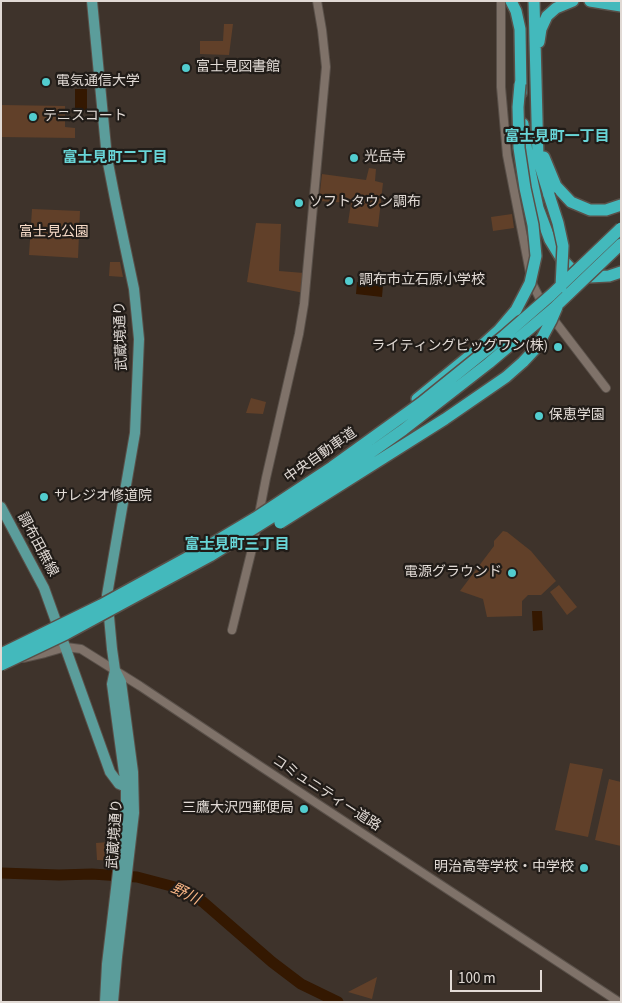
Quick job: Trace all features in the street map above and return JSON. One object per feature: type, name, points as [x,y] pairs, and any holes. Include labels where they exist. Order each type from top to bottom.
[{"type":"highway","points":[[511,1],[518,19],[521,60]]},
{"type":"highway","points":[[367,443],[485,343],[509,320],[524,297],[534,270],[535,239],[522,176],[518,107],[528,1]]},
{"type":"highway","points":[[66,634],[168,586],[264,532],[493,387],[523,362],[542,339],[558,302],[563,270],[563,246],[561,233],[540,168],[537,136],[534,1]]},
{"type":"highway","points":[[536,64],[541,29],[546,16],[556,8],[573,1]]},
{"type":"highway","points":[[590,1],[618,6]]},
{"type":"highway","points":[[520,84],[529,166],[540,214],[550,240],[568,266],[581,275],[599,277],[621,272]]},
{"type":"highway","points":[[537,136],[552,178],[561,193],[570,202],[590,210],[606,210],[621,205]]},
{"type":"highway","name":"中央自動車道","points":[[1,654],[101,605],[203,549],[264,513],[367,443],[421,403],[504,336],[551,295],[621,228]]},
{"type":"highway","name":"中央自動車道","points":[[1,665],[66,634],[210,556],[294,505],[346,470],[403,430],[496,357],[553,309],[621,244]]},
{"type":"main road","name":"武蔵境通り","points":[[92,1],[108,158],[134,289],[139,339],[135,434],[107,595],[116,670],[121,682],[133,772],[134,823],[124,867],[107,964],[104,1002]]},
{"type":"main road","name":"調布田無線","points":[[1,507],[47,596],[110,772],[119,784],[126,787],[133,797]]},
{"type":"main road","name":"武蔵境通り","points":[[116,670],[112,684],[126,787],[124,867]]},
{"type":"main road","name":"武蔵境通り","points":[[113,1002],[121,889]]},
{"type":"street","points":[[232,630],[253,545],[304,304],[326,67],[317,1]]},
{"type":"street","points":[[501,1],[501,87],[507,155],[532,283],[544,308],[606,388]]},
{"type":"street","name":"コミュニティー道路","points":[[66,647],[81,649],[116,670],[619,1002]]},
{"type":"street","points":[[1,659],[26,657],[66,647]]},
{"type":"green space","points":[[224,24],[233,24],[229,55],[200,54],[200,41],[223,41]]},
{"type":"green space","name":"テニスコート","points":[[1,105],[65,106],[65,127],[75,128],[75,138],[1,137]]},
{"type":"green space","points":[[369,168],[376,169],[375,181],[383,183],[378,227],[348,223],[351,203],[319,201],[322,174],[366,180]]},
{"type":"green space","name":"富士見公園","points":[[32,209],[80,211],[78,258],[29,255]]},
{"type":"green space","points":[[512,214],[514,228],[493,231],[491,217]]},
{"type":"green space","points":[[256,223],[281,224],[279,271],[304,273],[304,293],[247,282]]},
{"type":"green space","points":[[110,262],[120,262],[123,277],[109,276]]},
{"type":"green space","points":[[251,398],[266,402],[263,414],[246,413]]},
{"type":"green space","name":"電源グラウンド","points":[[503,531],[507,532],[531,551],[556,581],[541,595],[528,595],[522,601],[522,616],[487,617],[483,599],[460,591]]},
{"type":"green space","points":[[559,585],[577,607],[567,615],[550,592]]},
{"type":"green space","points":[[570,763],[603,769],[588,837],[555,830]]},
{"type":"green space","points":[[609,779],[621,782],[621,846],[595,840]]},
{"type":"green space","points":[[121,841],[118,861],[97,860],[96,843]]},
{"type":"green space","points":[[377,977],[372,999],[348,992]]},
{"type":"shaded area","points":[[75,89],[87,89],[87,110],[75,110]]},
{"type":"shaded area","points":[[357,282],[383,285],[382,297],[356,294]]},
{"type":"shaded area","points":[[532,611],[542,611],[543,630],[533,631]]},
{"type":"waterway","name":"野川","points":[[1,873],[92,874],[137,877],[175,887],[203,902],[272,962],[301,984],[338,1002]]},
{"type":"place","name":"富士見図書館","points":[[186,68]]},
{"type":"place","name":"電気通信大学","points":[[46,82]]},
{"type":"place","name":"テニスコート","points":[[33,117]]},
{"type":"place","name":"光岳寺","points":[[354,158]]},
{"type":"place","name":"ソフトタウン調布","points":[[299,203]]},
{"type":"place","name":"調布市立石原小学校","points":[[349,281]]},
{"type":"place","name":"ライティングビッグワン(株)","points":[[558,347]]},
{"type":"place","name":"保恵学園","points":[[539,416]]},
{"type":"place","name":"サレジオ修道院","points":[[44,497]]},
{"type":"place","name":"電源グラウンド","points":[[512,573]]},
{"type":"place","name":"三鷹大沢四郵便局","points":[[304,809]]},
{"type":"place","name":"明治高等学校・中学校","points":[[584,868]]},
{"type":"district","name":"富士見町一丁目","points":[[557,138]]},
{"type":"district","name":"富士見町二丁目","points":[[115,159]]},
{"type":"district","name":"富士見町三丁目","points":[[237,546]]}]
